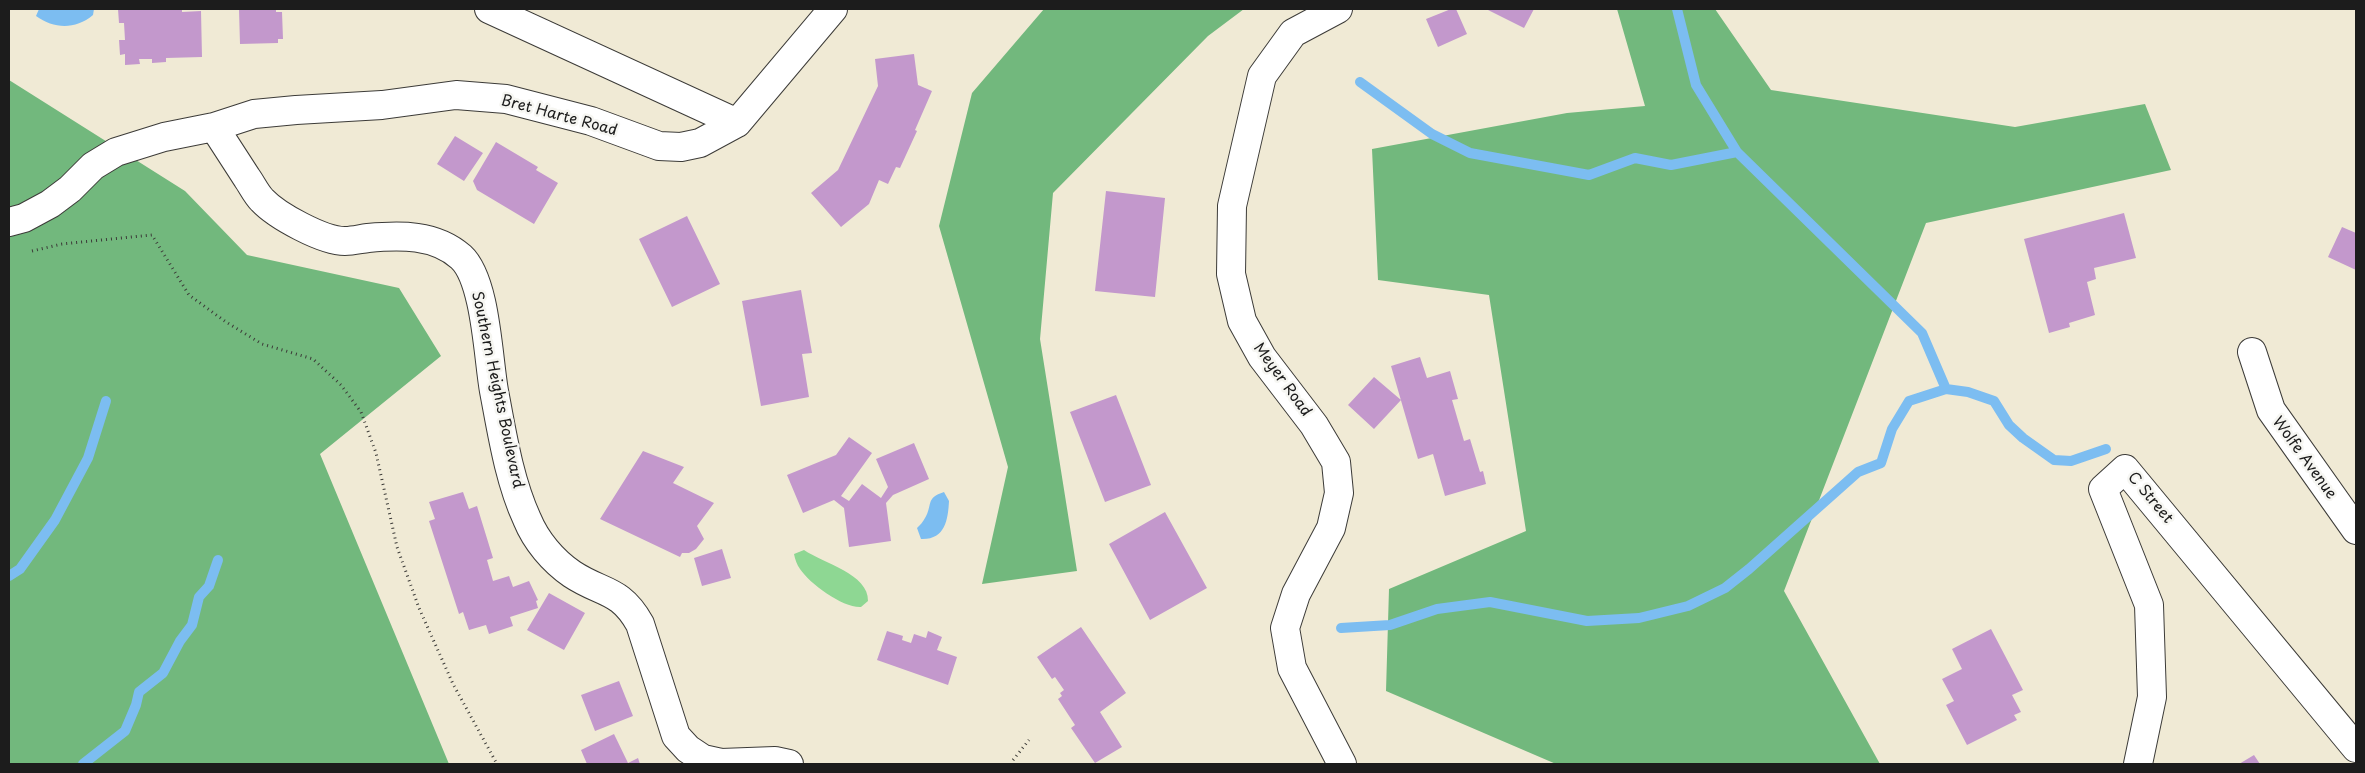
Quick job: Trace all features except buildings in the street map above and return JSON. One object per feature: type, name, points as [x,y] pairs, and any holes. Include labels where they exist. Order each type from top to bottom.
[{"type":"street","points":[[489,9],[737,123],[833,9]]},
{"type":"street","name":"Meyer Road","points":[[1338,9],[1292,33],[1262,76],[1232,206],[1231,274],[1242,321],[1262,357],[1314,425],[1336,462],[1339,494],[1331,528],[1296,594],[1285,628],[1292,668],[1342,764]]},
{"type":"street","name":"Bret Harte Road","points":[[9,222],[24,218],[50,204],[70,189],[93,166],[116,152],[164,137],[214,127],[254,114],[382,105],[456,95],[506,99],[591,121],[660,146],[681,146],[700,143],[737,123]]},
{"type":"street","name":"Southern Heights Boulevard","points":[[214,127],[262,200],[299,226],[330,238],[346,241],[413,236],[442,244],[462,258],[472,274],[479,295],[494,391],[513,477],[527,520],[541,544],[555,560],[573,574],[621,598],[633,612],[640,624],[676,736],[688,749],[703,759],[721,763],[766,761],[789,764]]},
{"type":"street","name":"Wolfe Avenue","points":[[2252,352],[2270,410],[2356,530]]},
{"type":"street","name":"C Street","points":[[2138,764],[2152,697],[2149,605],[2103,489],[2125,469],[2356,748]]},
{"type":"path","points":[[28,252],[62,244],[152,235],[189,295],[226,322],[262,344],[313,359],[341,385],[361,412],[376,453],[397,547],[419,608],[453,684],[497,764]]},
{"type":"path","points":[[1013,760],[1028,740]]},
{"type":"green space","points":[[1044,9],[1244,9],[1208,36],[1053,193],[1040,339],[1077,571],[982,584],[1008,467],[939,226],[972,93]]},
{"type":"green space","points":[[1617,9],[1715,9],[1771,90],[2015,127],[2145,104],[2171,170],[1926,223],[1784,591],[1880,764],[1556,764],[1386,691],[1389,589],[1526,531],[1489,295],[1378,280],[1372,149],[1567,113],[1645,106]]},
{"type":"green space","points":[[9,80],[185,191],[247,255],[399,288],[441,356],[320,454],[449,764],[9,764]]},
{"type":"green space","points":[[804,550],[853,576],[861,583],[868,601],[861,607],[845,604],[819,588],[805,575],[796,562],[794,554]]},
{"type":"water","points":[[39,9],[94,9],[93,15],[86,20],[64,26],[50,23],[36,16]]},
{"type":"water","points":[[944,492],[949,501],[948,515],[944,528],[935,536],[921,539],[917,528],[925,518],[932,499]]},
{"type":"waterway","points":[[1677,9],[1696,85],[1737,152],[1922,333],[1946,389],[1968,392],[1994,401],[2009,425],[2023,438],[2054,460],[2071,461],[2106,449]]},
{"type":"waterway","points":[[1360,82],[1432,134],[1470,153],[1589,175],[1635,158],[1671,165],[1737,152]]},
{"type":"waterway","points":[[1341,628],[1390,625],[1437,609],[1490,602],[1587,621],[1639,618],[1688,606],[1725,588],[1858,472],[1881,463],[1892,429],[1909,401],[1946,389]]},
{"type":"waterway","points":[[9,576],[20,569],[55,520],[88,458],[106,401]]},
{"type":"waterway","points":[[83,764],[125,731],[136,705],[139,692],[163,673],[180,641],[192,625],[199,597],[209,586],[218,560]]}]
